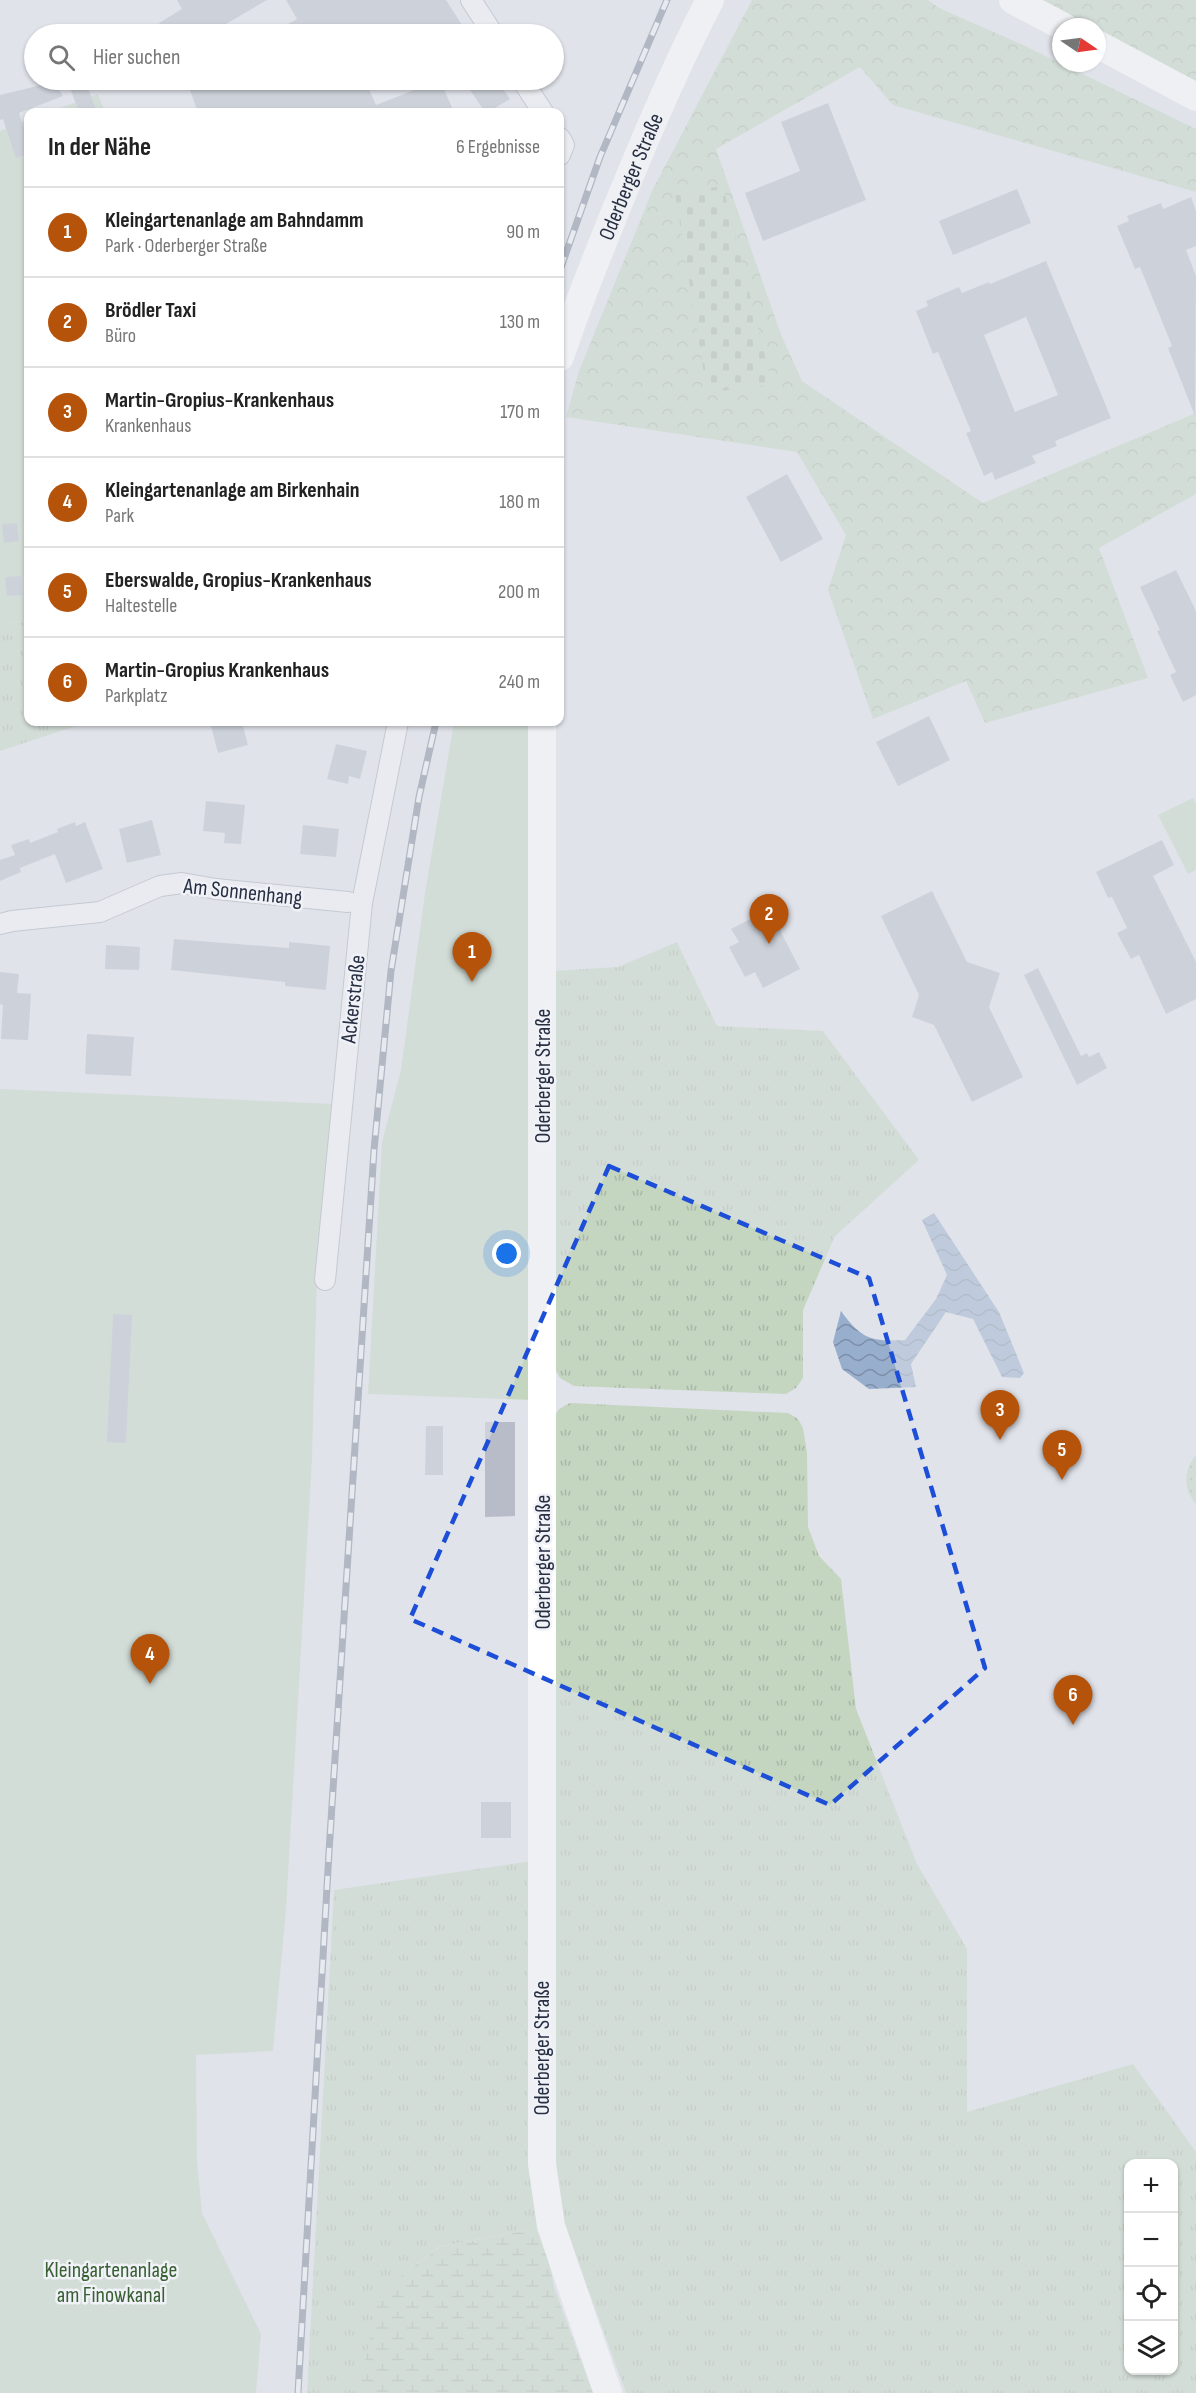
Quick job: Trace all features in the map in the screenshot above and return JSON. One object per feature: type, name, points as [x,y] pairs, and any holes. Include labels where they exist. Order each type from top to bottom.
[{"type":"main road","name":"Oderberger Straße","points":[[564,346],[588,278],[638,157],[682,54],[710,0]]},
{"type":"main road","points":[[1013,0],[1052,21]]},
{"type":"main road","points":[[1106,49],[1196,97]]},
{"type":"main road","name":"Oderberger Straße","points":[[542,726],[542,2164],[551,2226],[608,2393]]},
{"type":"street","points":[[471,0],[487,24]]},
{"type":"street","points":[[529,90],[540,108]]},
{"type":"street","name":"Ackerstraße","points":[[325,1280],[362,903],[397,726]]},
{"type":"street","name":"Am Sonnenhang","points":[[0,924],[100,912],[160,886],[182,883],[216,889],[348,902]]},
{"type":"highlighted area","points":[[609,1166],[869,1278],[985,1668],[830,1805],[410,1619]]},
{"type":"green space","points":[[752,0],[928,0],[939,8],[1052,59],[1052,72],[1079,72],[1196,129],[1196,192],[893,105],[860,67],[716,149],[782,337],[802,381],[983,503],[1196,413],[1196,494],[1099,548],[1148,678],[985,723],[966,681],[873,719],[828,590],[846,535],[797,452],[566,417],[579,371],[653,189]]},
{"type":"green space","points":[[1040,0],[1196,0],[1196,86],[1106,39],[1106,18],[1071,18]]},
{"type":"green space","points":[[98,94],[103,108],[60,108]]},
{"type":"green space","points":[[24,122],[24,622],[0,623],[0,131]]},
{"type":"green space","points":[[723,186],[772,384],[707,393],[675,193]]},
{"type":"green space","points":[[24,622],[24,726],[76,726],[0,751],[0,623]]},
{"type":"green space","points":[[453,726],[528,726],[532,1400],[368,1394],[382,1142],[401,1070],[425,893]]},
{"type":"green space","points":[[1193,798],[1196,804],[1196,870],[1188,874],[1158,815]]},
{"type":"green space","points":[[677,942],[717,1026],[823,1031],[919,1160],[835,1236],[803,1310],[803,1378],[796,1388],[786,1394],[574,1386],[560,1378],[553,1366],[552,971],[618,967]]},
{"type":"green space","name":"Kleingartenanlage am Finowkanal","points":[[0,1089],[334,1104],[317,1279],[312,1459],[286,1910],[273,2051],[196,2055],[197,2160],[202,2213],[261,2334],[256,2393],[0,2393]]},
{"type":"green space","points":[[570,1403],[788,1413],[798,1419],[803,1428],[807,1453],[808,1527],[819,1556],[841,1579],[856,1709],[917,1864],[967,1949],[967,2112],[1133,2064],[1196,2152],[1196,2393],[626,2393],[564,2223],[552,2153],[548,1428],[559,1409]]},
{"type":"green space","points":[[1196,1455],[1196,1504],[1189,1492],[1186,1480],[1189,1467]]},
{"type":"green space","points":[[532,1861],[543,2227],[439,2247],[403,2274],[361,2384],[367,2393],[307,2393],[334,1890]]},
{"type":"green space","points":[[543,2227],[554,2287],[593,2393],[367,2393],[361,2384],[375,2309],[403,2274],[440,2247]]},
{"type":"water","points":[[934,1213],[999,1312],[1024,1373],[1020,1378],[1002,1377],[973,1319],[946,1312],[911,1364],[916,1387],[869,1389],[842,1369],[833,1342],[841,1311],[855,1328],[868,1337],[905,1340],[936,1299],[947,1275],[922,1220]]},
{"type":"building","points":[[177,0],[267,0],[226,24],[160,24],[182,9]]},
{"type":"building","points":[[286,0],[446,0],[461,24],[288,24],[297,19]]},
{"type":"building","points":[[24,89],[59,90],[63,96],[32,108],[24,108],[24,111],[19,113],[24,129],[24,155],[16,158],[3,119],[0,120],[0,95]]},
{"type":"building","points":[[71,90],[89,90],[96,108],[78,108]]},
{"type":"building","points":[[190,90],[369,90],[376,105],[414,90],[444,90],[452,108],[196,108]]},
{"type":"building","points":[[470,90],[504,90],[510,99],[495,108],[482,108]]},
{"type":"building","points":[[828,103],[866,200],[763,241],[745,193],[800,171],[781,122]]},
{"type":"building","points":[[1017,189],[1031,223],[953,255],[939,221]]},
{"type":"building","points":[[1191,197],[1196,211],[1196,246],[1186,250],[1196,276],[1195,416],[1168,348],[1172,346],[1140,267],[1135,269],[1117,226],[1129,221],[1127,216],[1161,203],[1163,209]]},
{"type":"building","points":[[1046,261],[1111,418],[1055,441],[1057,446],[1032,456],[1036,463],[995,480],[992,472],[984,476],[966,433],[971,431],[938,352],[933,354],[916,311],[928,306],[926,301],[959,287],[962,293],[989,282],[990,284]],"holes":[[[1026,317],[1058,395],[1015,412],[984,335]]]},
{"type":"building","points":[[787,474],[823,539],[781,562],[746,497]]},
{"type":"building","points":[[17,523],[19,541],[4,543],[2,524]]},
{"type":"building","points":[[1176,570],[1196,611],[1196,695],[1183,702],[1170,675],[1176,672],[1140,587]]},
{"type":"building","points":[[21,576],[22,595],[7,596],[5,577]]},
{"type":"building","points":[[929,716],[950,760],[898,786],[876,742]]},
{"type":"building","points":[[211,726],[243,726],[248,745],[218,753]]},
{"type":"building","points":[[336,744],[367,751],[360,779],[349,776],[348,784],[327,779]]},
{"type":"building","points":[[206,801],[245,805],[241,844],[224,843],[225,833],[203,831]]},
{"type":"building","points":[[152,820],[161,855],[127,863],[119,829]]},
{"type":"building","points":[[75,822],[76,826],[85,822],[103,869],[66,883],[55,854],[20,868],[21,872],[0,881],[0,860],[15,855],[11,845],[29,839],[30,843],[58,832],[57,829]]},
{"type":"building","points":[[303,825],[339,829],[336,857],[300,854]]},
{"type":"building","points":[[1162,840],[1174,865],[1153,876],[1196,962],[1196,999],[1166,1014],[1139,955],[1131,959],[1117,933],[1127,928],[1112,897],[1108,898],[1096,872]]},
{"type":"building","points":[[932,891],[967,962],[1000,973],[989,1007],[1023,1077],[972,1102],[934,1025],[912,1017],[919,995],[881,916]]},
{"type":"building","points":[[769,909],[800,969],[763,988],[755,972],[745,977],[729,947],[739,942],[731,929]]},
{"type":"building","points":[[174,939],[289,948],[289,942],[330,946],[326,990],[285,986],[285,982],[171,970]]},
{"type":"building","points":[[106,945],[140,947],[139,970],[105,969]]},
{"type":"building","points":[[1038,968],[1081,1056],[1087,1053],[1089,1057],[1099,1052],[1107,1068],[1077,1085],[1024,975]]},
{"type":"building","points":[[0,972],[19,974],[17,993],[31,994],[28,1040],[1,1039],[3,1005],[0,1004]]},
{"type":"building","points":[[87,1034],[134,1037],[131,1076],[85,1074]]},
{"type":"building","points":[[113,1314],[132,1315],[126,1443],[107,1442]]},
{"type":"building","points":[[485,1422],[515,1422],[515,1516],[485,1517]]},
{"type":"building","points":[[426,1426],[443,1426],[443,1475],[425,1475]]},
{"type":"building","points":[[481,1802],[511,1802],[511,1838],[481,1838]]},
{"type":"railway","points":[[564,259],[600,157],[667,0]]},
{"type":"railway","points":[[298,2393],[329,1852],[374,1150],[391,971],[419,797],[435,726]]},
{"type":"place","name":"Brödler Taxi","points":[[769,944]]},
{"type":"place","name":"Kleingartenanlage am Bahndamm","points":[[472,982]]},
{"type":"place","name":"Martin-Gropius-Krankenhaus","points":[[1000,1440]]},
{"type":"place","name":"Eberswalde, Gropius-Krankenhaus","points":[[1062,1480]]},
{"type":"place","name":"Kleingartenanlage am Birkenhain","points":[[150,1684]]},
{"type":"place","name":"Martin-Gropius Krankenhaus","points":[[1073,1725]]}]
